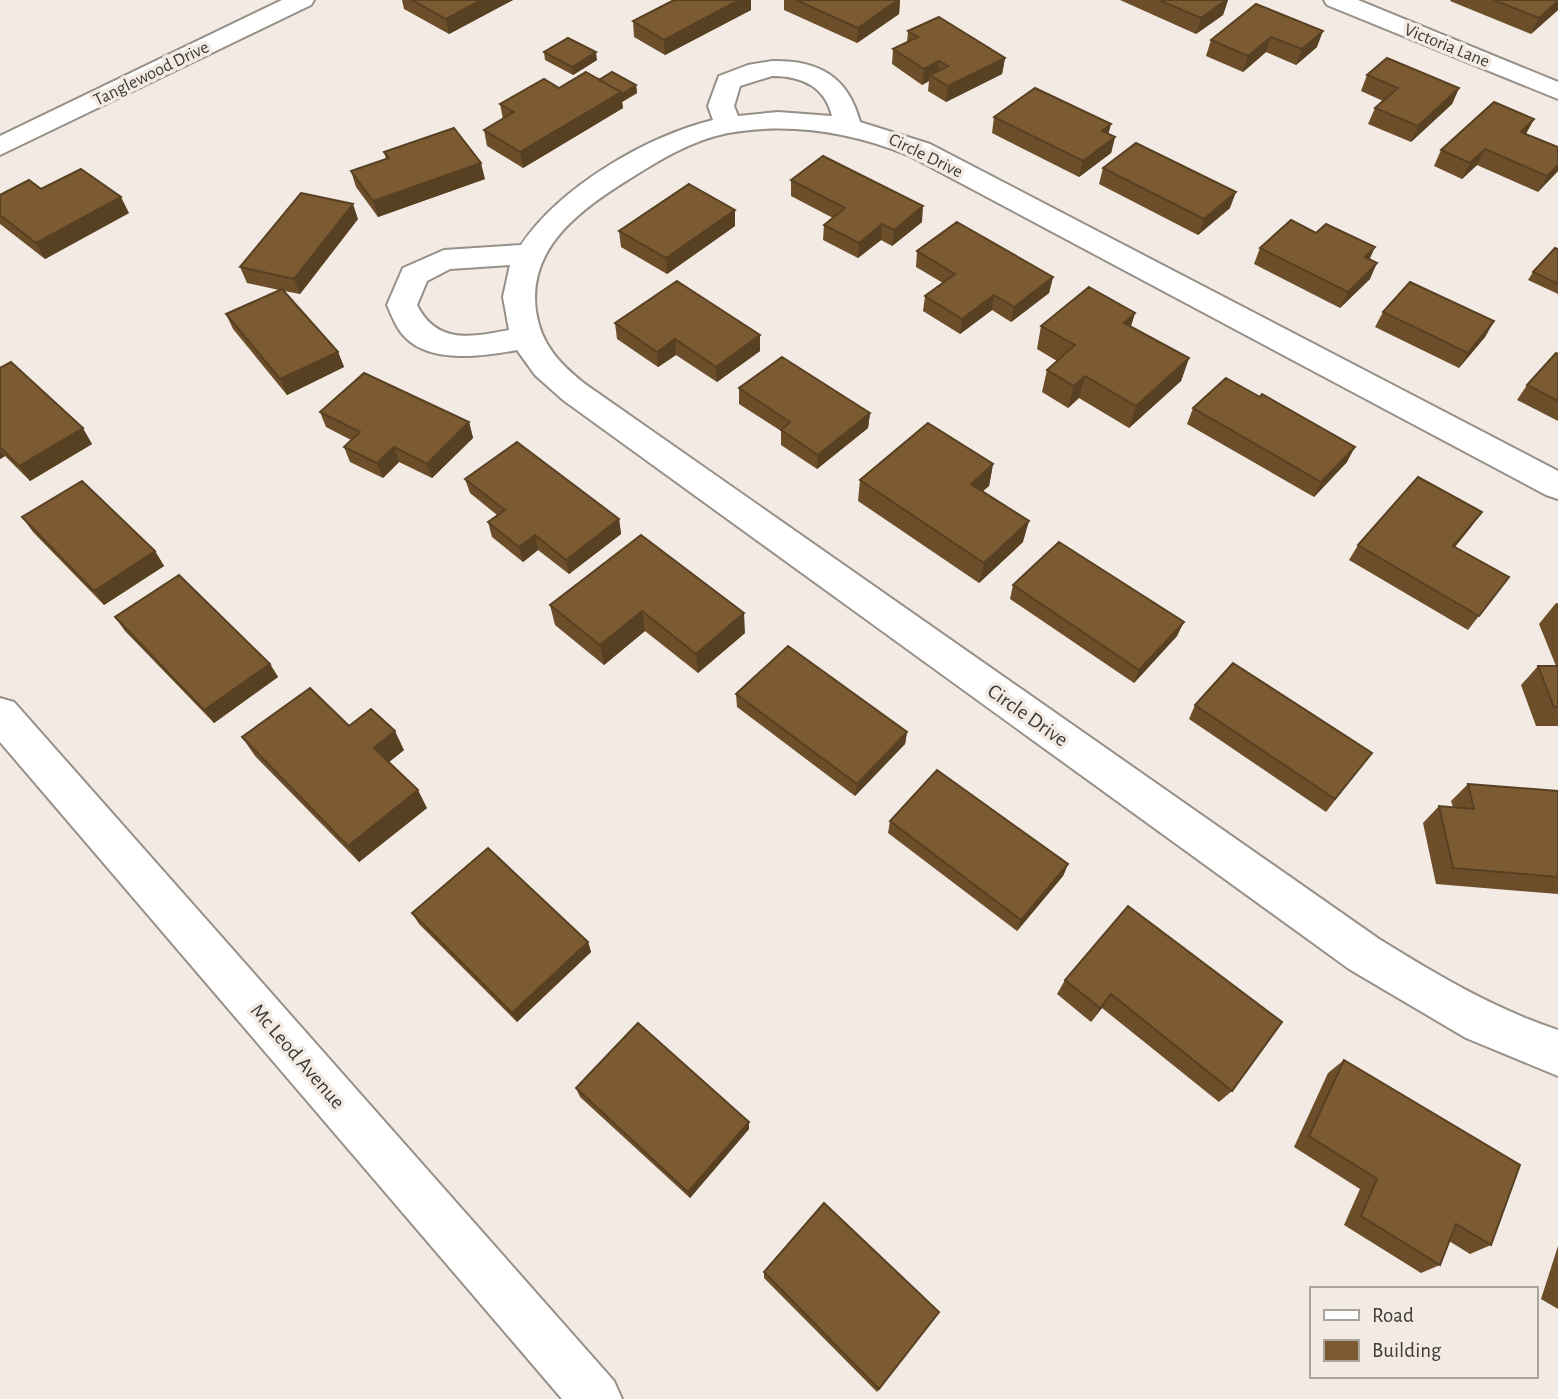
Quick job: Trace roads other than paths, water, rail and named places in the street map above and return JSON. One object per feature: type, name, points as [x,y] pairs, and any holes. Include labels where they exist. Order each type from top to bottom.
[{"type":"street","name":"Tanglewood Drive","points":[[0,147],[302,0]]},
{"type":"street","name":"Victoria Lane","points":[[1336,0],[1558,90]]},
{"type":"street","points":[[728,125],[721,106],[728,82],[747,71],[778,66],[811,73],[831,87],[841,101],[848,125]]},
{"type":"street","name":"Circle Drive","points":[[1558,486],[920,150],[886,135],[848,125],[779,119],[728,125],[691,135],[656,150],[555,217],[527,254],[518,288],[518,305],[526,337],[544,366],[573,392],[1364,954],[1443,1004],[1530,1044],[1558,1052]]},
{"type":"street","points":[[526,337],[483,346],[443,343],[417,332],[402,305],[414,275],[444,260],[527,254]]},
{"type":"street","name":"Mc Leod Avenue","points":[[0,714],[596,1399]]}]
